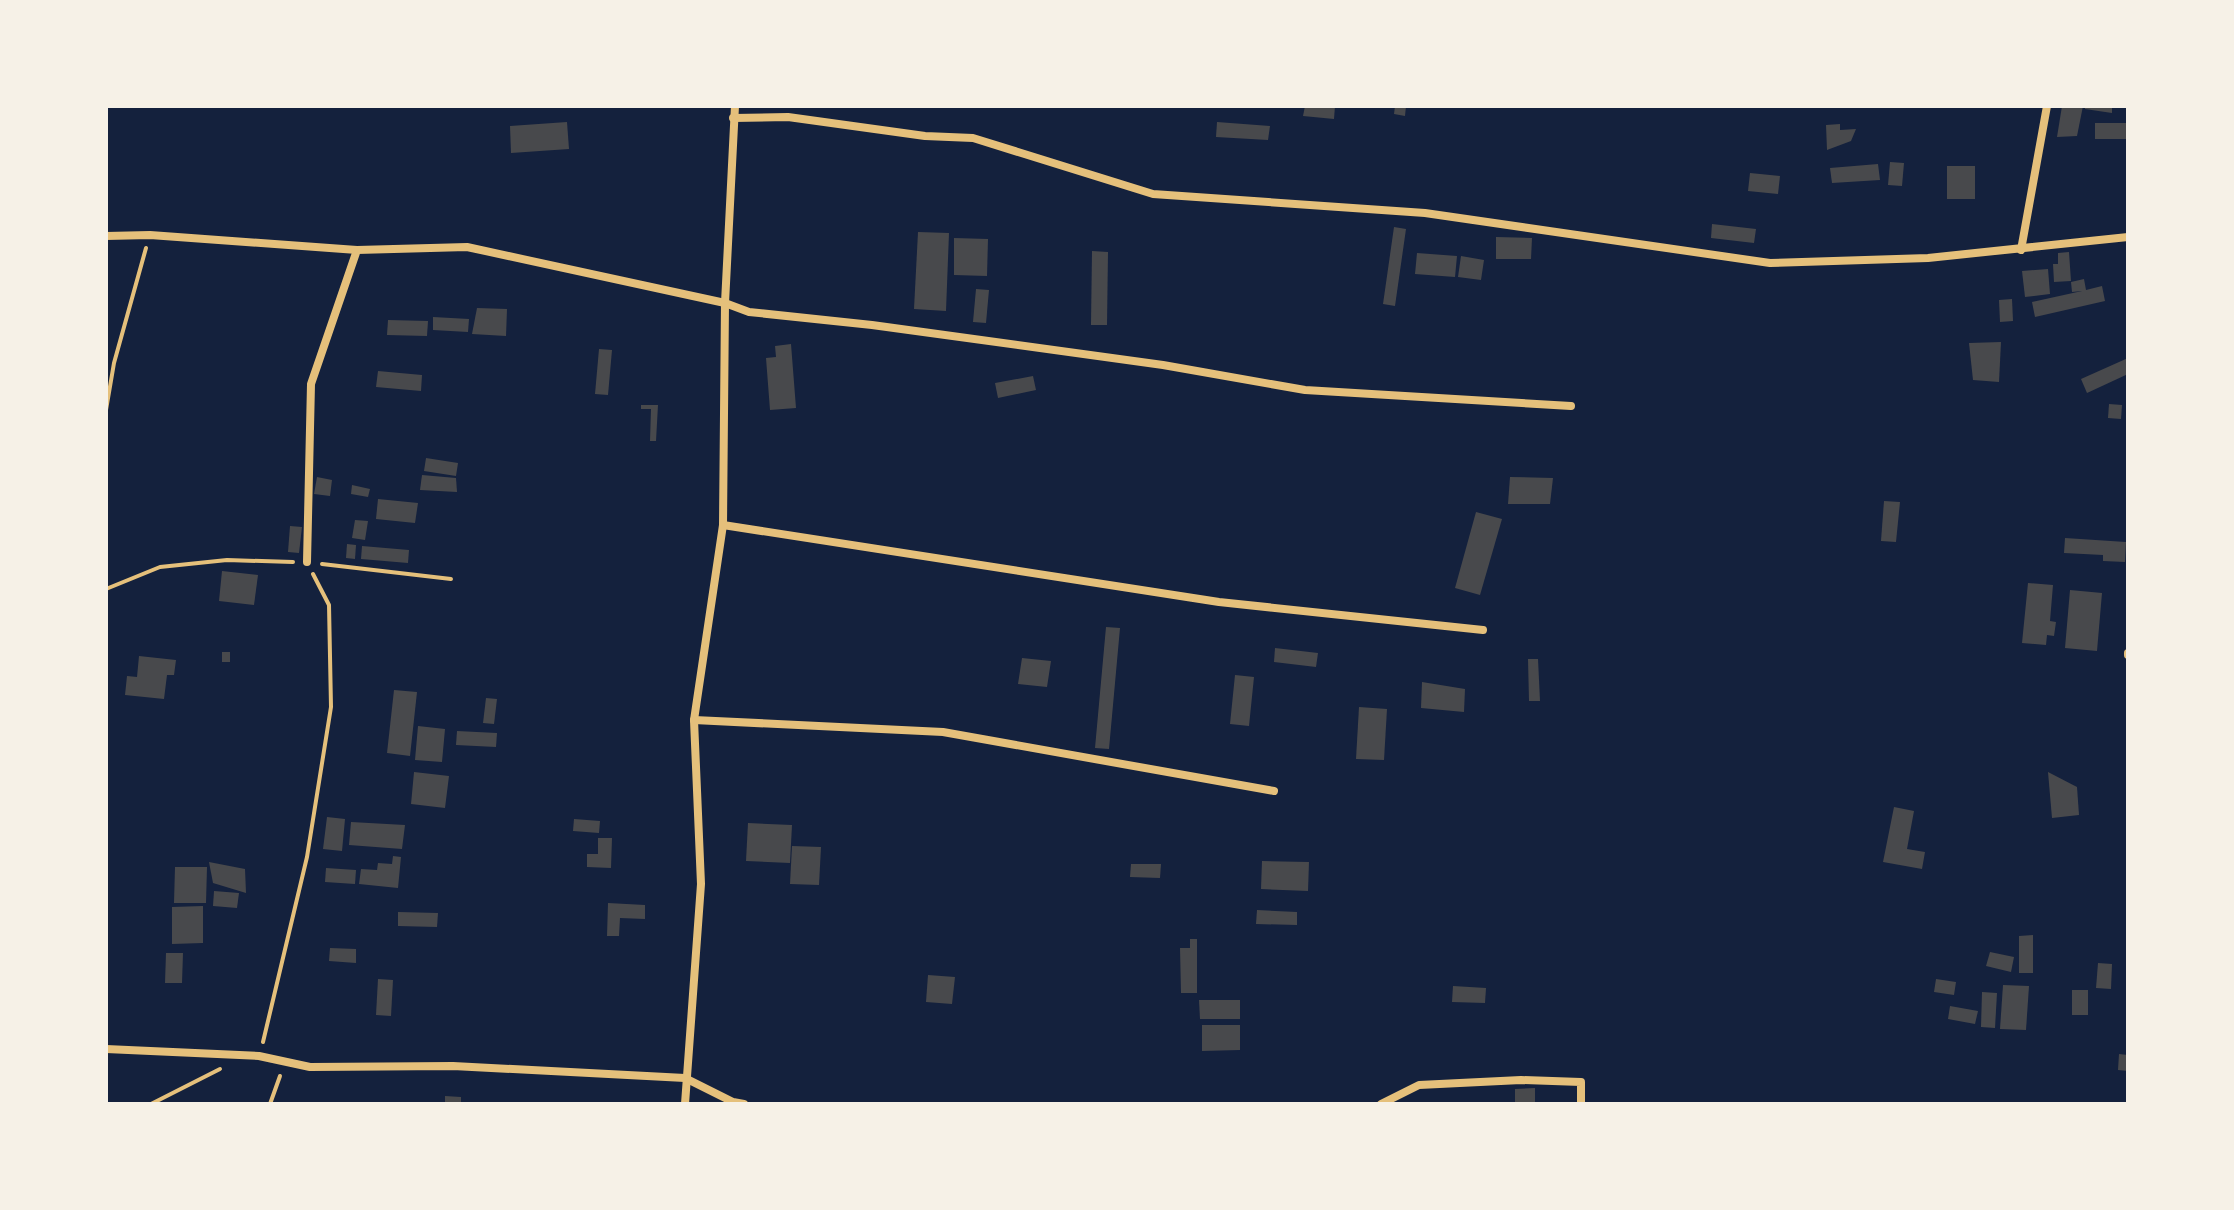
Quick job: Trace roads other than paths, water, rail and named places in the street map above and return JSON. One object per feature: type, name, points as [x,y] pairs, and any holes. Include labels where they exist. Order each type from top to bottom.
[{"type":"street","points":[[685,1104],[701,884],[694,720],[723,525],[725,303],[735,106]]},
{"type":"street","points":[[2021,250],[2047,106]]},
{"type":"street","points":[[733,118],[788,117],[925,136],[973,138],[1153,194],[1425,213],[1770,263],[1928,258],[2128,237]]},
{"type":"street","points":[[106,236],[150,235],[357,250],[467,247],[725,303],[749,312],[1086,355],[1305,390],[1571,406]]},
{"type":"street","points":[[307,562],[311,384],[357,250]]},
{"type":"street","points":[[723,525],[1219,602],[1483,630]]},
{"type":"street","points":[[694,720],[943,732],[1274,791]]},
{"type":"street","points":[[106,1049],[259,1056],[310,1067],[453,1066],[685,1078],[733,1102],[744,1104]]},
{"type":"street","points":[[1381,1104],[1419,1085],[1521,1080],[1581,1082],[1581,1104]]}]
